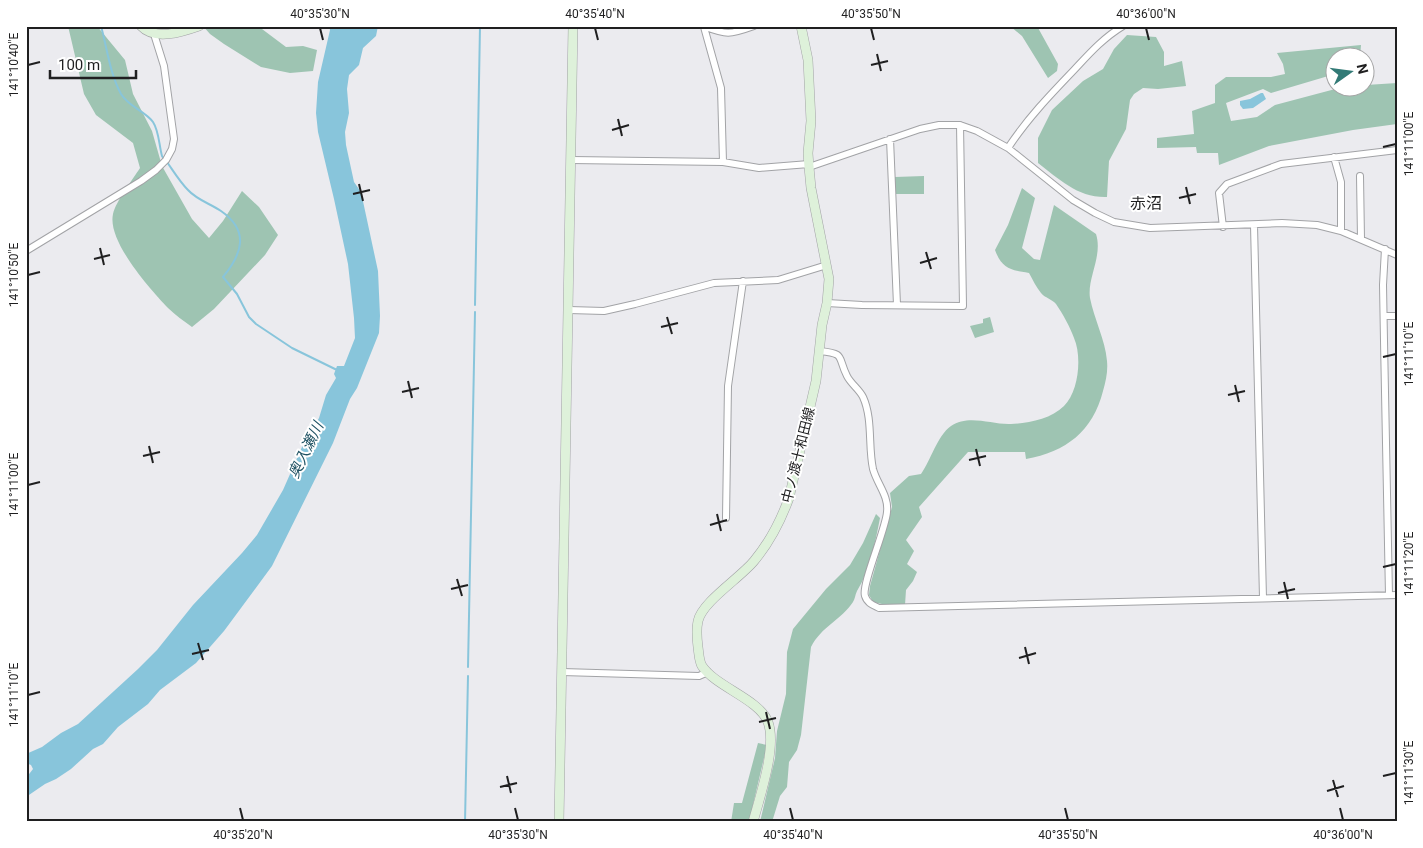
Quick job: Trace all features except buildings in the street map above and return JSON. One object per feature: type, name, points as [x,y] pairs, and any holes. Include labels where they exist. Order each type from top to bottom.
[{"type":"main road","points":[[141,26],[154,34],[199,26]]},
{"type":"main road","points":[[559,822],[573,26]]},
{"type":"main road","name":"中ノ渡十和田線","points":[[708,672],[700,660],[697,640],[698,619],[707,606],[738,578],[754,560],[767,542],[785,509],[800,455],[816,381],[829,279],[809,165],[808,153],[811,121],[808,60],[801,26]]},
{"type":"main road","points":[[708,672],[761,711],[768,722],[771,742],[753,822]]},
{"type":"street","points":[[704,26],[721,88],[723,162]]},
{"type":"street","points":[[704,26],[720,33],[729,34],[754,26]]},
{"type":"street","points":[[1008,148],[1024,124],[1066,78],[1103,40],[1123,26]]},
{"type":"street","points":[[26,251],[141,181],[166,160],[172,149],[174,139],[164,66],[154,34]]},
{"type":"street","points":[[571,160],[723,162],[759,168],[809,165],[932,126],[960,125],[977,131],[1008,148],[1073,200],[1114,222],[1150,228],[1300,224],[1341,231],[1397,255]]},
{"type":"street","points":[[827,303],[963,306],[960,125]]},
{"type":"street","points":[[890,139],[897,305]]},
{"type":"street","points":[[1223,227],[1219,193],[1227,184],[1281,164],[1397,150]]},
{"type":"street","points":[[1334,157],[1341,182],[1341,231]]},
{"type":"street","points":[[1360,176],[1361,239]]},
{"type":"street","points":[[1254,225],[1263,598]]},
{"type":"street","points":[[820,351],[835,353],[840,356],[847,376],[862,396],[866,407],[871,460],[874,473],[887,502],[888,513],[864,594],[866,600],[879,608],[1393,595],[1383,285],[1385,249]]},
{"type":"street","points":[[569,310],[604,311],[714,283],[778,280],[827,265]]},
{"type":"street","points":[[726,518],[728,386],[743,281]]},
{"type":"street","points":[[1384,316],[1397,316]]},
{"type":"street","points":[[562,672],[704,676],[708,672]]},
{"type":"green space","points":[[68,26],[97,26],[125,60],[133,94],[152,131],[162,166],[192,219],[209,238],[223,221],[242,191],[259,207],[278,235],[265,255],[214,309],[192,327],[171,311],[141,277],[123,251],[117,237],[113,225],[113,214],[121,197],[140,168],[133,143],[96,115],[84,94]]},
{"type":"green space","points":[[203,26],[258,26],[286,47],[303,46],[317,50],[313,71],[290,73],[261,67],[224,44],[210,34]]},
{"type":"green space","points":[[1010,26],[1037,26],[1058,64],[1057,71],[1048,78],[1022,36]]},
{"type":"green space","points":[[1127,35],[1156,37],[1164,52],[1164,66],[1182,61],[1186,86],[1158,89],[1143,88],[1134,94],[1130,100],[1126,129],[1109,161],[1107,197],[1087,194],[1061,181],[1038,163],[1038,138],[1052,110],[1083,81],[1103,69],[1114,49]]},
{"type":"green space","points":[[1361,45],[1361,48],[1330,48]]},
{"type":"green space","points":[[1326,48],[1326,77],[1271,93],[1263,89],[1226,103],[1231,121],[1257,117],[1275,105],[1326,91],[1326,98],[1376,98],[1376,84],[1397,83],[1397,124],[1353,130],[1269,146],[1219,165],[1218,153],[1197,153],[1196,147],[1157,148],[1157,138],[1194,134],[1192,111],[1215,103],[1215,85],[1226,77],[1271,77],[1285,74],[1283,64],[1277,53]]},
{"type":"green space","points":[[924,176],[924,194],[894,194],[895,177]]},
{"type":"green space","points":[[1022,188],[1035,198],[1022,248],[1034,259],[1040,260],[1054,205],[1096,234],[1098,250],[1090,298],[1104,345],[1107,365],[1106,380],[1098,405],[1085,428],[1076,437],[1054,451],[1026,459],[1025,452],[968,452],[919,507],[922,517],[906,540],[914,551],[907,564],[917,572],[906,590],[905,605],[873,602],[869,595],[870,586],[892,507],[890,493],[909,476],[921,474],[946,430],[958,423],[973,420],[1011,424],[1039,420],[1053,414],[1064,406],[1073,392],[1078,373],[1078,354],[1074,338],[1064,316],[1054,302],[1041,293],[1029,273],[1008,268],[1001,261],[995,250],[1008,225]]},
{"type":"green space","points":[[990,317],[994,332],[975,338],[970,326],[983,323],[983,319]]},
{"type":"green space","points":[[876,514],[880,518],[874,547],[869,565],[856,592],[854,601],[820,634],[811,647],[801,735],[797,750],[789,762],[787,787],[780,796],[772,822],[760,822],[775,758],[777,731],[786,694],[787,652],[793,629],[826,589],[850,565],[863,543]]},
{"type":"green space","points":[[758,743],[767,745],[749,822],[731,822],[734,803],[742,803]]},
{"type":"water","name":"奥入瀬川","points":[[329,26],[378,26],[376,36],[363,48],[359,65],[349,75],[347,89],[349,113],[345,132],[354,182],[361,192],[378,271],[379,333],[333,443],[272,566],[224,631],[196,663],[160,690],[148,704],[118,727],[103,744],[93,749],[71,769],[26,797],[26,778],[33,769],[31,765],[26,763],[26,754],[42,747],[61,733],[78,724],[138,669],[157,650],[193,605],[257,535],[283,490],[302,447],[319,418],[326,395],[336,378],[334,374],[337,366],[344,366],[355,338],[354,318],[348,264],[318,132],[316,113],[318,82],[330,30]]},
{"type":"water","points":[[1263,93],[1266,99],[1253,108],[1243,109],[1240,105],[1240,101],[1250,99]]},
{"type":"waterway","points":[[101,26],[117,86],[124,98],[153,122],[157,130],[164,159]]},
{"type":"waterway","points":[[475,305],[480,26]]},
{"type":"waterway","points":[[167,162],[182,184],[200,199],[221,211],[236,227],[240,243],[238,251],[235,260],[223,277],[237,294],[249,317],[256,324],[292,348],[337,370]]},
{"type":"waterway","points":[[468,667],[475,312]]},
{"type":"waterway","points":[[465,822],[468,676]]},
{"type":"district","name":"赤沼","points":[[1146,203]]}]
